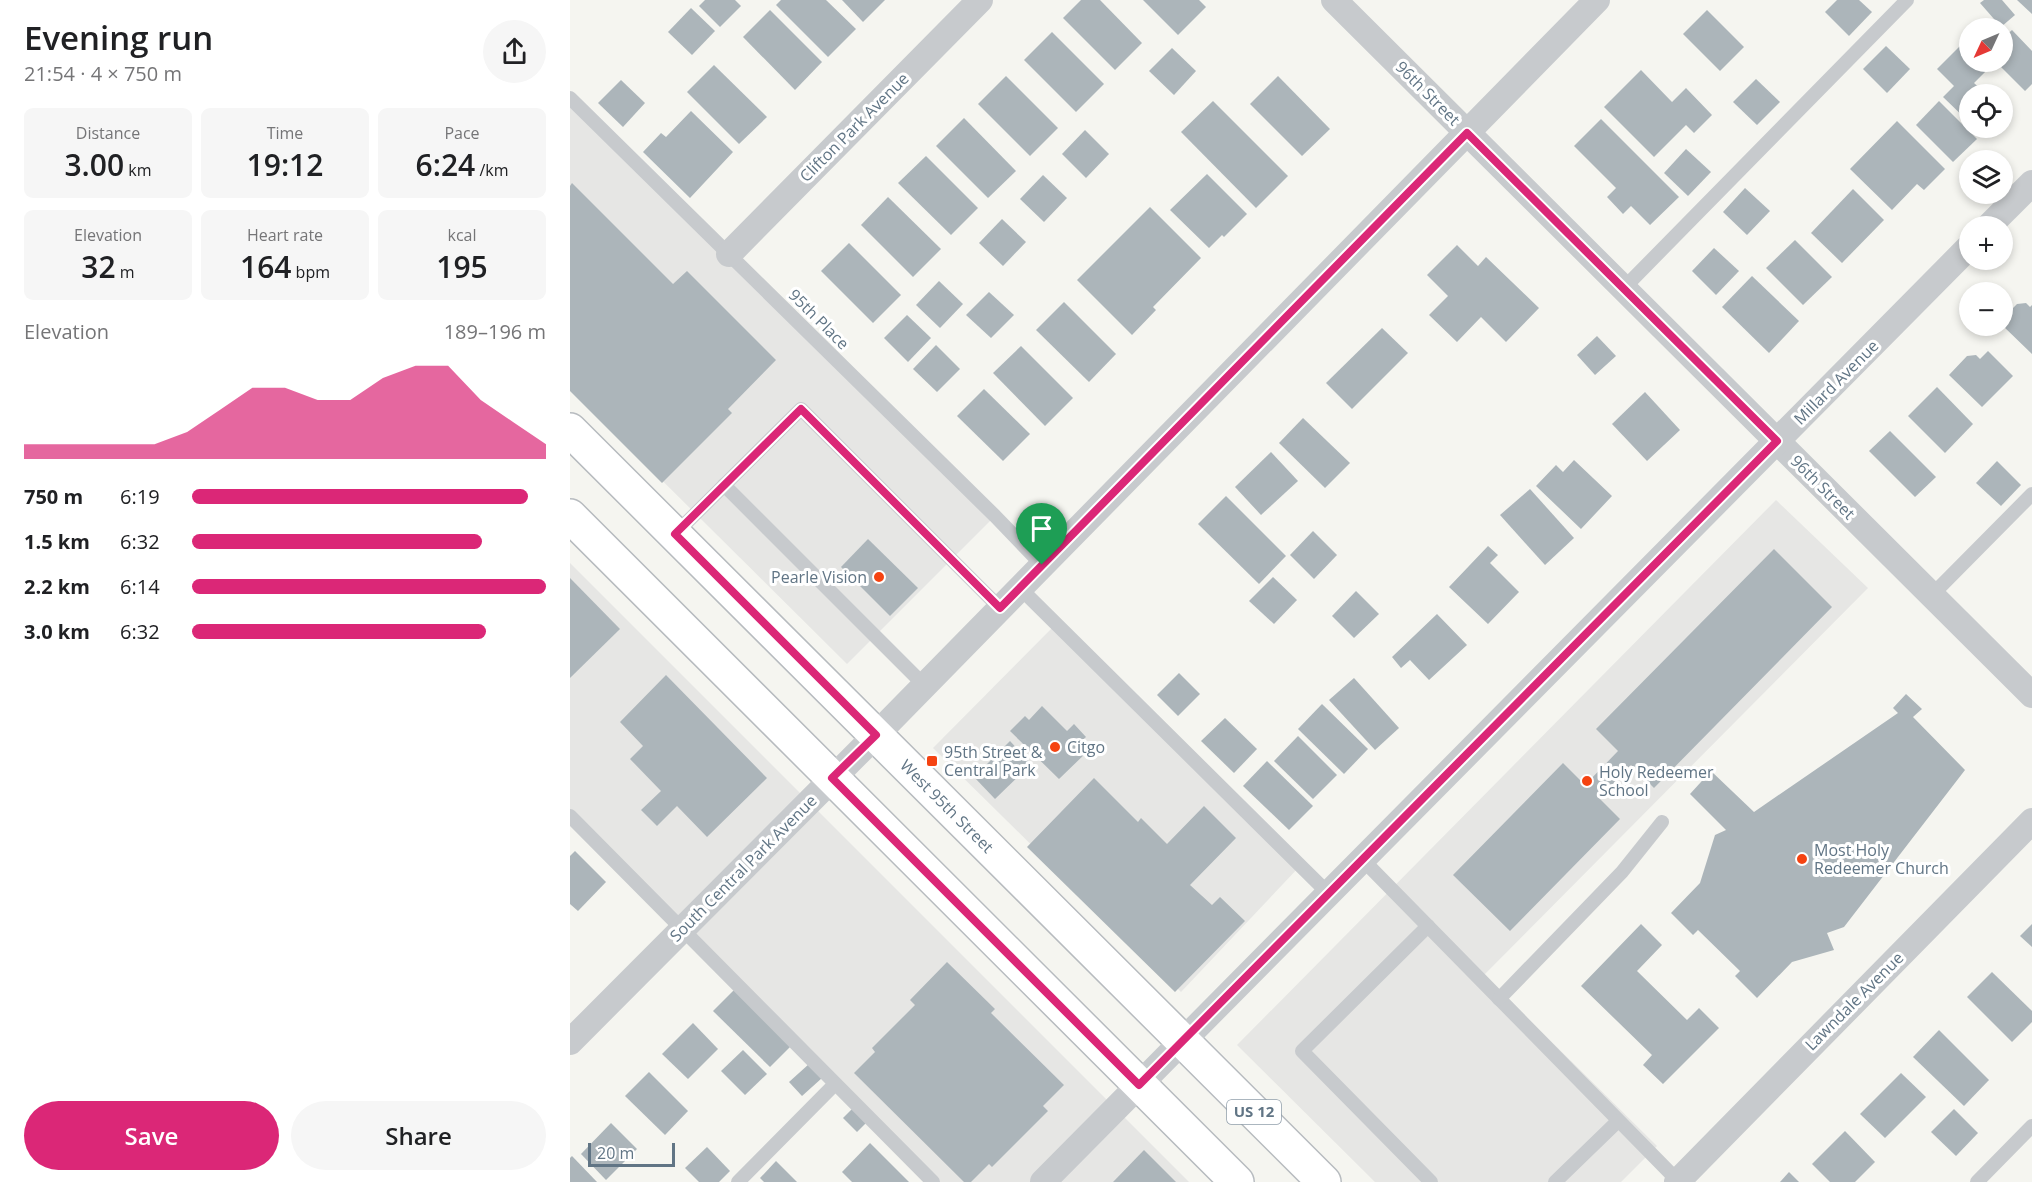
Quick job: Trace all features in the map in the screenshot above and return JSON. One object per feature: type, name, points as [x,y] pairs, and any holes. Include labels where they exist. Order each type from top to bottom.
[{"type":"main road","name":"West 95th Street","points":[[570,430],[1324,1182]]},
{"type":"main road","points":[[570,516],[1237,1182]]},
{"type":"street","name":"Clifton Park Avenue","points":[[729,254],[980,0]]},
{"type":"street","name":"96th Street","points":[[1334,0],[2032,695]]},
{"type":"street","name":"South Central Park Avenue","points":[[570,1042],[876,735],[1597,0]]},
{"type":"street","points":[[1999,216],[2032,183]]},
{"type":"street","name":"Millard Avenue","points":[[1043,1182],[1959,257]]},
{"type":"street","name":"Lawndale Avenue","points":[[1677,1182],[2032,821]]},
{"type":"lane","points":[[1624,288],[1907,0]]},
{"type":"lane","name":"95th Place","points":[[570,98],[1042,565]]},
{"type":"lane","points":[[675,534],[801,409],[1000,608]]},
{"type":"lane","points":[[724,485],[924,685]]},
{"type":"lane","points":[[1932,595],[2032,494]]},
{"type":"lane","points":[[1020,588],[1329,894]]},
{"type":"lane","points":[[570,816],[933,1182]]},
{"type":"lane","points":[[1499,999],[1622,872],[1662,822]]},
{"type":"lane","points":[[1362,860],[1677,1182]]},
{"type":"lane","points":[[1428,926],[1302,1051],[1431,1182]]},
{"type":"lane","points":[[738,1182],[835,1084]]},
{"type":"lane","points":[[1555,1182],[1618,1121]]},
{"type":"lane","points":[[1977,1182],[2032,1126]]},
{"type":"shaded area","points":[[570,98],[995,516],[847,664],[570,389]]},
{"type":"shaded area","name":"Holy Redeemer School","points":[[1776,500],[1868,588],[1484,975],[1657,1146],[1621,1182],[1375,1182],[1237,1045]]},
{"type":"shaded area","points":[[570,563],[1189,1182],[933,1182],[570,816]]},
{"type":"shaded area","points":[[1056,624],[1300,866],[1181,992],[933,748]]},
{"type":"building","points":[[705,0],[735,0],[741,6],[720,27],[699,6]]},
{"type":"building","points":[[781,0],[826,0],[856,29],[828,57],[776,5]]},
{"type":"building","points":[[842,0],[885,0],[863,22]]},
{"type":"building","points":[[1081,0],[1100,0],[1142,43],[1115,70],[1063,18]]},
{"type":"building","points":[[1143,0],[1199,0],[1206,7],[1178,35]]},
{"type":"building","points":[[1837,0],[1859,0],[1872,12],[1849,36],[1825,12]]},
{"type":"building","points":[[1984,0],[2002,0],[2015,15],[2012,18],[1993,18],[1980,3]]},
{"type":"building","points":[[2017,0],[2032,0],[2032,14]]},
{"type":"building","points":[[691,8],[715,31],[692,55],[668,32]]},
{"type":"building","points":[[770,10],[822,62],[795,90],[743,37]]},
{"type":"building","points":[[1707,10],[1744,47],[1720,71],[1683,34]]},
{"type":"building","points":[[2013,31],[2032,51],[2032,84],[2025,91],[2006,72],[2013,72]]},
{"type":"building","points":[[1052,32],[1104,84],[1076,112],[1024,60]]},
{"type":"building","points":[[1886,46],[1910,69],[1887,93],[1863,69]]},
{"type":"building","points":[[1959,47],[1959,72],[1985,72],[1975,84],[1959,84],[1959,112],[1943,97],[1954,86],[1937,69]]},
{"type":"building","points":[[1172,48],[1196,71],[1174,95],[1149,71]]},
{"type":"building","points":[[714,65],[767,117],[739,144],[687,92]]},
{"type":"building","points":[[1641,70],[1672,102],[1686,88],[1712,115],[1694,133],[1686,125],[1654,157],[1604,107]]},
{"type":"building","points":[[1006,76],[1058,128],[1030,156],[978,104]]},
{"type":"building","points":[[1278,76],[1330,129],[1302,156],[1250,104]]},
{"type":"building","points":[[1756,79],[1780,102],[1757,125],[1733,102]]},
{"type":"building","points":[[621,80],[645,103],[623,127],[598,103]]},
{"type":"building","points":[[1213,101],[1288,176],[1256,208],[1181,132]]},
{"type":"building","points":[[1939,101],[1959,121],[1959,138],[1977,139],[1966,150],[1959,150],[1959,156],[1953,162],[1916,125]]},
{"type":"building","points":[[691,111],[733,152],[690,198],[643,152],[661,133],[666,137]]},
{"type":"building","points":[[964,118],[1016,171],[988,198],[936,146]]},
{"type":"building","points":[[1601,119],[1679,197],[1650,225],[1631,206],[1623,214],[1607,197],[1616,188],[1574,146]]},
{"type":"building","points":[[1897,121],[1945,169],[1924,190],[1917,184],[1892,210],[1850,169]]},
{"type":"building","points":[[1085,130],[1109,154],[1086,178],[1062,154]]},
{"type":"building","points":[[1686,149],[1711,172],[1688,196],[1664,173]]},
{"type":"building","points":[[926,156],[978,208],[951,235],[898,183]]},
{"type":"building","points":[[1207,174],[1247,214],[1224,237],[1222,235],[1209,248],[1170,210]]},
{"type":"building","points":[[1043,175],[1067,198],[1044,222],[1020,199]]},
{"type":"building","points":[[572,183],[673,284],[687,271],[776,360],[728,409],[732,413],[662,483],[570,391],[570,186]]},
{"type":"building","points":[[1745,188],[1770,211],[1747,235],[1723,212]]},
{"type":"building","points":[[1853,189],[1884,220],[1842,263],[1811,233]]},
{"type":"building","points":[[888,197],[941,249],[913,277],[861,225]]},
{"type":"building","points":[[1150,207],[1201,258],[1153,307],[1156,310],[1132,335],[1077,280]]},
{"type":"building","points":[[1002,219],[1026,242],[1003,266],[979,243]]},
{"type":"building","points":[[1795,240],[1832,277],[1803,305],[1766,268]]},
{"type":"building","points":[[849,243],[901,295],[873,323],[821,271]]},
{"type":"building","points":[[1457,245],[1478,266],[1486,257],[1539,308],[1506,342],[1481,317],[1457,342],[1429,315],[1448,296],[1427,275]]},
{"type":"building","points":[[1714,248],[1739,271],[1716,295],[1692,271]]},
{"type":"building","points":[[1752,276],[1799,321],[1769,353],[1722,307]]},
{"type":"building","points":[[939,281],[963,304],[940,328],[916,305]]},
{"type":"building","points":[[989,292],[1014,315],[991,338],[966,315]]},
{"type":"building","points":[[1064,302],[1116,354],[1089,382],[1036,330]]},
{"type":"building","points":[[2026,303],[2030,307],[2032,305],[2032,354],[2013,336],[2013,308],[2017,304]]},
{"type":"building","points":[[907,315],[931,338],[908,362],[884,338]]},
{"type":"building","points":[[1382,328],[1408,353],[1352,409],[1326,383]]},
{"type":"building","points":[[1597,336],[1616,356],[1595,375],[1577,355]]},
{"type":"building","points":[[936,345],[960,369],[937,392],[913,369]]},
{"type":"building","points":[[1021,346],[1073,398],[1045,426],[993,373]]},
{"type":"building","points":[[1988,351],[2013,376],[1982,407],[1949,375],[1967,356],[1976,355],[1980,359]]},
{"type":"building","points":[[1937,387],[1973,424],[1945,453],[1908,416]]},
{"type":"building","points":[[984,389],[1030,434],[1003,461],[957,416]]},
{"type":"building","points":[[1645,392],[1680,430],[1647,461],[1612,424]]},
{"type":"building","points":[[1303,418],[1350,463],[1325,488],[1279,443]]},
{"type":"building","points":[[1890,431],[1936,477],[1915,497],[1869,451]]},
{"type":"building","points":[[1271,452],[1298,481],[1261,515],[1235,487]]},
{"type":"building","points":[[1574,460],[1612,496],[1581,529],[1536,486],[1556,465],[1563,472]]},
{"type":"building","points":[[1997,461],[2021,485],[2001,506],[1976,483]]},
{"type":"building","points":[[1530,489],[1574,538],[1545,565],[1500,515]]},
{"type":"building","points":[[1226,496],[1286,556],[1259,584],[1198,524]]},
{"type":"building","points":[[1313,531],[1337,555],[1314,579],[1290,555]]},
{"type":"building","name":"Pearle Vision","points":[[868,539],[918,588],[890,616],[841,567]]},
{"type":"building","points":[[1488,546],[1498,555],[1490,563],[1519,592],[1488,624],[1449,587]]},
{"type":"building","points":[[1774,549],[1832,607],[1654,788],[1631,765],[1599,798],[1620,819],[1510,931],[1453,875],[1563,763],[1585,785],[1618,751],[1596,729]]},
{"type":"building","points":[[1273,577],[1297,600],[1274,624],[1249,601]]},
{"type":"building","points":[[570,578],[620,629],[570,678]]},
{"type":"building","points":[[1356,591],[1379,614],[1354,638],[1332,616]]},
{"type":"building","points":[[1437,614],[1467,645],[1429,680],[1410,660],[1401,668],[1392,657]]},
{"type":"building","points":[[1179,673],[1200,694],[1178,716],[1157,695]]},
{"type":"building","points":[[666,675],[767,778],[707,837],[677,806],[657,826],[641,810],[661,791],[630,759],[643,746],[620,722]]},
{"type":"building","points":[[1354,678],[1399,728],[1375,750],[1329,700]]},
{"type":"building","name":"Most Holy Redeemer Church","points":[[1906,694],[1922,709],[1913,717],[1965,770],[1844,927],[1827,933],[1834,950],[1792,962],[1757,998],[1735,976],[1740,971],[1698,930],[1693,935],[1671,913],[1700,883],[1715,835],[1726,830],[1690,794],[1711,771],[1754,812],[1898,713],[1893,708]]},
{"type":"building","points":[[1322,704],[1368,749],[1344,774],[1298,729]]},
{"type":"building","name":"Citgo","points":[[1042,706],[1067,731],[1074,724],[1086,737],[1079,743],[1088,751],[1059,779],[1010,731],[1025,716],[1029,720]]},
{"type":"building","points":[[1225,718],[1257,749],[1234,773],[1201,741]]},
{"type":"building","points":[[1298,736],[1337,775],[1313,799],[1274,761]]},
{"type":"building","name":"Citgo","points":[[1010,741],[1031,764],[995,799],[974,777]]},
{"type":"building","points":[[1267,761],[1313,806],[1289,830],[1243,786]]},
{"type":"building","points":[[1094,778],[1138,822],[1141,818],[1167,844],[1204,806],[1236,838],[1190,885],[1212,905],[1220,897],[1245,921],[1175,992],[1027,847]]},
{"type":"building","points":[[575,851],[606,882],[578,911],[570,904],[570,856]]},
{"type":"building","points":[[1641,924],[1662,945],[1637,971],[1687,1020],[1699,1008],[1719,1028],[1663,1084],[1643,1065],[1652,1055],[1581,986]]},
{"type":"building","points":[[2032,924],[2032,947],[2020,936]]},
{"type":"building","points":[[947,962],[995,1009],[991,1013],[1064,1085],[1043,1106],[1048,1111],[992,1167],[989,1164],[971,1182],[964,1182],[854,1073],[875,1052],[872,1048],[915,1005],[910,1000]]},
{"type":"building","points":[[1992,972],[2032,1011],[2032,1022],[2012,1042],[1967,997]]},
{"type":"building","points":[[734,990],[791,1046],[770,1067],[713,1011]]},
{"type":"building","points":[[693,1023],[718,1049],[688,1079],[662,1054]]},
{"type":"building","points":[[1939,1030],[1989,1080],[1964,1106],[1913,1057]]},
{"type":"building","points":[[743,1050],[767,1074],[745,1095],[721,1071]]},
{"type":"building","points":[[809,1064],[822,1078],[802,1096],[789,1082]]},
{"type":"building","points":[[649,1072],[688,1111],[665,1135],[625,1096]]},
{"type":"building","points":[[1901,1073],[1926,1097],[1885,1138],[1860,1114]]},
{"type":"building","points":[[853,1108],[867,1122],[857,1132],[843,1118]]},
{"type":"building","points":[[1954,1109],[1978,1133],[1956,1156],[1931,1132]]},
{"type":"building","points":[[611,1123],[637,1149],[606,1180],[581,1154]]},
{"type":"building","points":[[1845,1131],[1875,1162],[1855,1182],[1830,1182],[1812,1164]]},
{"type":"building","points":[[870,1143],[909,1182],[852,1182],[842,1172]]},
{"type":"building","points":[[707,1147],[730,1171],[719,1182],[699,1182],[685,1168]]},
{"type":"building","points":[[1144,1150],[1176,1182],[1113,1182]]},
{"type":"building","points":[[572,1156],[597,1182],[570,1182],[570,1158]]},
{"type":"building","points":[[776,1161],[797,1182],[764,1182],[760,1178]]},
{"type":"building","points":[[1789,1172],[1799,1182],[1780,1182]]},
{"type":"place","name":"Pearle Vision","points":[[879,577]]},
{"type":"place","name":"Citgo","points":[[1055,747]]},
{"type":"place","name":"95th Street & Central Park","points":[[932,761]]},
{"type":"place","name":"Holy Redeemer School","points":[[1587,781]]},
{"type":"place","name":"Most Holy Redeemer Church","points":[[1802,859]]},
{"type":"route","points":[[1467,133],[1777,441],[1139,1085],[832,778],[876,735],[675,534],[801,409],[1000,608],[1042,565],[1467,133]]}]
